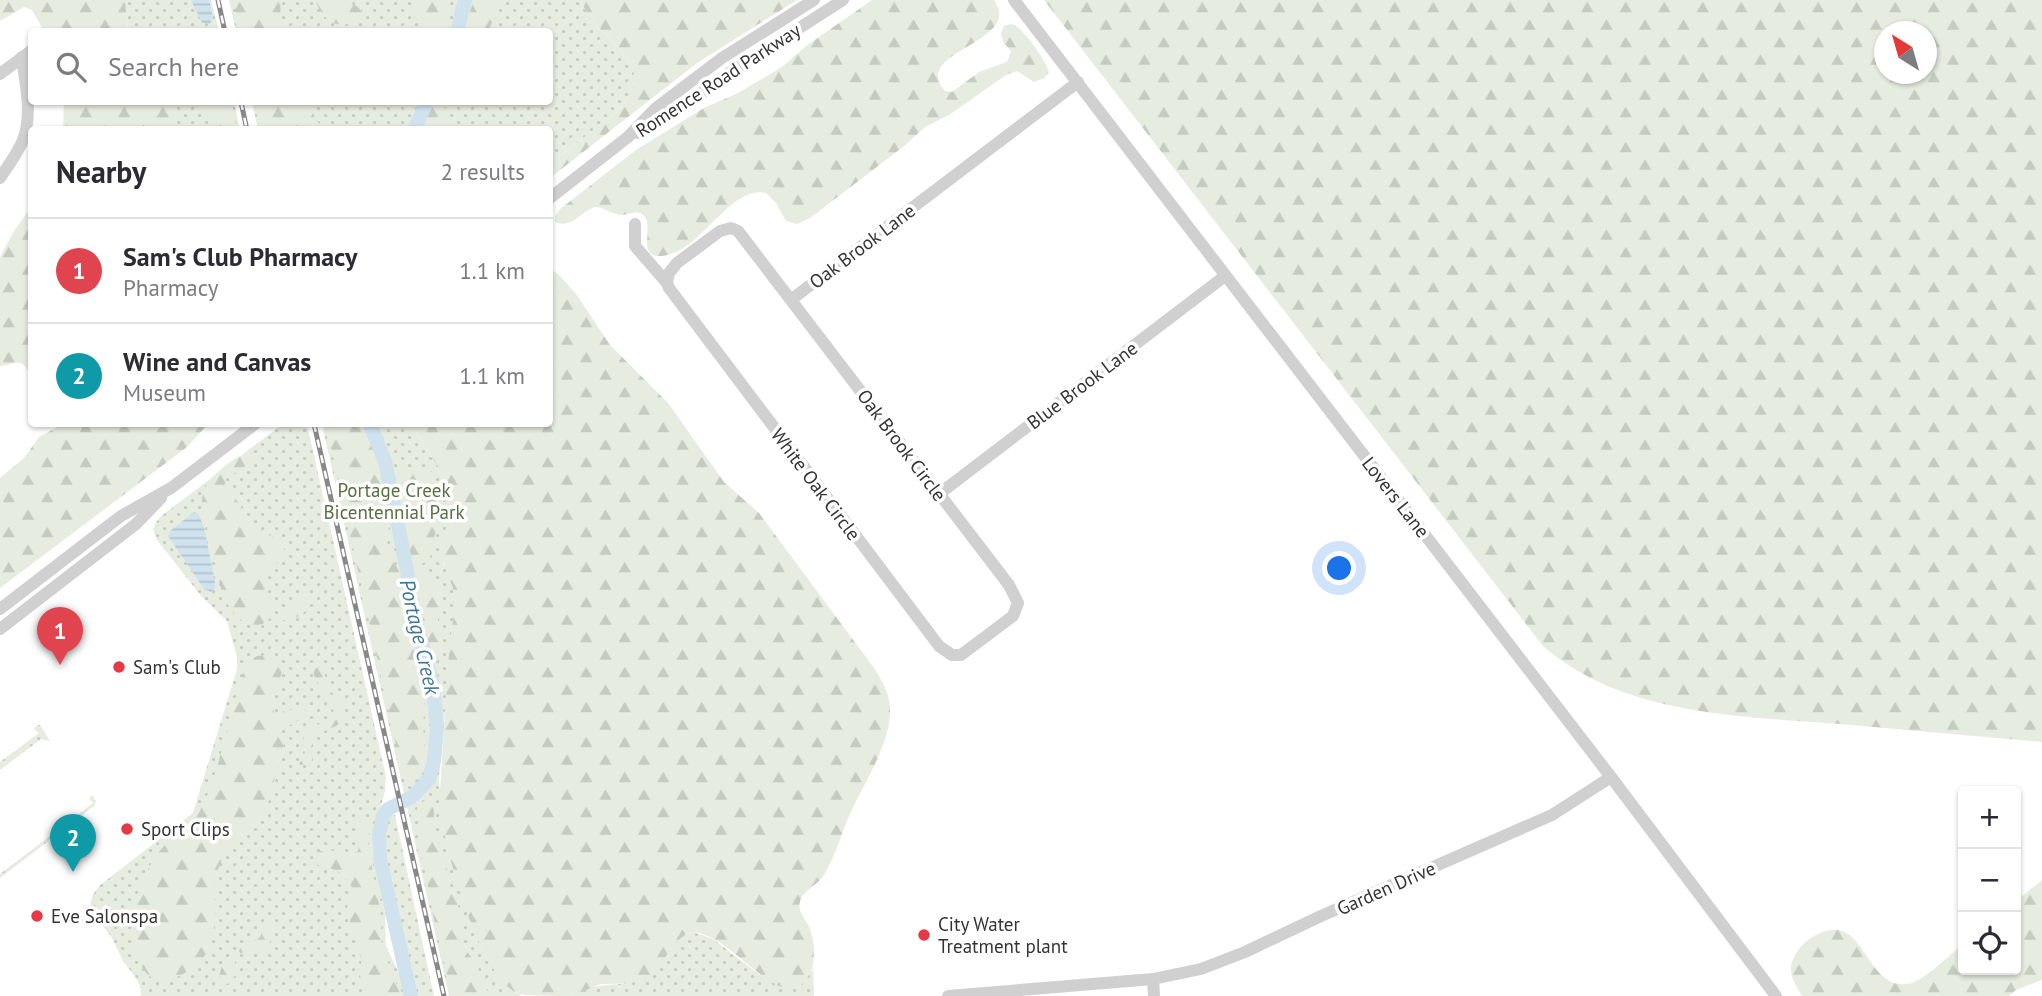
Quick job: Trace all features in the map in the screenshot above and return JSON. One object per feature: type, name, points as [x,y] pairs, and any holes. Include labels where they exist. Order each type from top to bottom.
[{"type":"street","name":"Romence Road Parkway","points":[[553,196],[628,138],[656,108],[722,58],[814,0]]},
{"type":"street","name":"Romence Road Parkway","points":[[628,138],[665,119],[732,71],[844,0]]},
{"type":"street","name":"Lovers Lane","points":[[1014,0],[1776,996]]},
{"type":"street","points":[[0,74],[27,53]]},
{"type":"street","points":[[0,178],[23,142],[26,130],[27,53]]},
{"type":"street","name":"Oak Brook Lane","points":[[667,283],[668,273],[677,263],[720,230],[731,228],[741,233],[792,299],[1078,82]]},
{"type":"street","name":"White Oak Circle","points":[[635,224],[635,246],[667,283],[943,650],[956,656],[965,652],[1013,616],[1018,603],[1013,591]]},
{"type":"street","name":"Blue Brook Lane","points":[[939,494],[1225,275]]},
{"type":"street","name":"Oak Brook Circle","points":[[792,299],[1013,591]]},
{"type":"street","points":[[0,609],[121,516],[171,488],[251,427]]},
{"type":"street","points":[[0,629],[136,524],[171,488]]},
{"type":"street","name":"Garden Drive","points":[[948,996],[1071,991],[1201,969],[1245,952],[1552,814],[1611,777]]},
{"type":"street","points":[[1153,979],[1154,996]]},
{"type":"green space","points":[[0,0],[125,0],[128,28],[42,28],[32,10],[24,7],[0,21]]},
{"type":"green space","points":[[125,0],[211,0],[218,28],[128,28]]},
{"type":"green space","points":[[229,0],[581,0],[589,16],[632,66],[634,80],[629,96],[613,115],[553,162],[553,126],[257,126],[253,105],[553,105],[553,28],[235,28]]},
{"type":"green space","points":[[233,0],[279,0],[281,28],[239,28]]},
{"type":"green space","points":[[316,0],[351,4],[361,9],[361,16],[347,24],[334,23],[323,14]]},
{"type":"green space","points":[[451,0],[446,28],[426,28],[409,9],[414,3]]},
{"type":"green space","points":[[474,0],[496,1],[497,13],[490,28],[464,28]]},
{"type":"green space","points":[[581,0],[797,0],[697,63],[553,176],[553,162],[613,115],[629,96],[634,80],[632,66],[624,54],[589,16]]},
{"type":"green space","points":[[872,0],[994,0],[999,15],[994,27],[942,66],[938,77],[945,91],[952,92],[979,72],[1007,62],[1011,51],[1003,42],[1001,34],[1004,26],[1009,24],[1019,28],[1029,39],[1049,72],[1044,78],[1034,82],[1017,71],[1006,75],[949,115],[925,127],[810,218],[797,224],[786,221],[776,203],[766,193],[753,193],[727,209],[690,244],[662,256],[649,252],[648,225],[639,213],[620,215],[595,207],[571,222],[555,222],[555,216],[560,209],[636,150],[704,108],[738,93],[782,67],[806,46]]},
{"type":"green space","points":[[1044,0],[2042,0],[2042,742],[1764,718],[1684,708],[1609,687],[1575,669],[1543,646]]},
{"type":"green space","points":[[64,105],[168,105],[174,112],[178,126],[63,126]]},
{"type":"green space","points":[[168,105],[235,105],[239,126],[178,126],[174,112]]},
{"type":"green space","points":[[202,105],[231,105],[236,126],[208,126]]},
{"type":"green space","points":[[257,105],[311,105],[315,119],[322,126],[261,126]]},
{"type":"green space","points":[[434,105],[441,105],[451,118],[446,126],[419,126],[427,110]]},
{"type":"green space","points":[[28,211],[28,372],[19,363],[0,366],[0,257]]},
{"type":"green space","points":[[553,270],[577,295],[610,345],[668,403],[724,482],[759,513],[874,668],[887,691],[890,707],[886,735],[828,868],[821,879],[801,898],[799,906],[812,934],[814,952],[811,969],[803,984],[796,988],[785,988],[773,983],[720,943],[706,935],[693,932],[678,941],[648,977],[639,981],[594,986],[572,996],[519,994],[504,983],[490,964],[466,910],[439,807],[453,588],[440,554],[449,514],[449,500],[438,467],[413,427],[553,427]]},
{"type":"green space","points":[[57,427],[205,427],[187,447],[0,588],[0,478],[24,458],[39,437]]},
{"type":"green space","points":[[279,427],[308,427],[386,777],[372,840],[373,858],[385,914],[386,946],[403,982],[406,996],[141,996],[136,978],[123,961],[112,938],[90,909],[92,896],[99,886],[193,813],[237,669],[237,657],[227,621],[202,597],[157,540],[153,529],[165,513]]},
{"type":"green space","name":"Portage Creek Bicentennial Park","points":[[323,427],[413,427],[438,467],[449,500],[443,564],[450,575],[453,588],[453,617],[439,781],[443,828],[482,949],[514,992],[522,996],[449,996]]},
{"type":"green space","points":[[327,427],[362,427],[371,442],[382,479],[384,510],[389,526],[387,549],[402,576],[401,608],[412,626],[426,683],[423,727],[426,764],[413,783],[405,781]]},
{"type":"green space","points":[[252,452],[255,458],[253,461],[226,479],[224,487],[238,502],[252,526],[277,539],[286,552],[267,581],[271,611],[268,621],[260,625],[246,623],[240,619],[229,607],[222,593],[202,506],[204,490],[210,480],[233,460]]},
{"type":"green space","points":[[417,466],[429,469],[436,478],[434,498],[440,507],[442,519],[434,537],[430,558],[421,565],[441,595],[438,619],[442,651],[436,662],[428,650],[427,628],[418,598],[417,578],[404,536],[395,481],[399,470]]},
{"type":"green space","points":[[303,594],[308,600],[303,614],[279,621],[277,616],[280,611],[295,608],[298,597]]},
{"type":"green space","points":[[268,655],[279,661],[282,672],[272,705],[284,744],[267,807],[224,855],[220,864],[216,875],[213,935],[204,957],[182,974],[158,980],[143,969],[135,948],[132,914],[136,897],[155,857],[200,811],[214,776],[247,663],[257,656]]},
{"type":"green space","points":[[320,667],[331,691],[345,711],[338,725],[314,736],[312,761],[301,766],[299,764],[305,754],[303,741],[306,728],[326,722],[334,713],[314,675],[313,669]]},
{"type":"green space","points":[[303,708],[307,711],[306,715],[291,725],[283,724],[279,718],[283,711]]},
{"type":"green space","points":[[38,725],[50,741],[41,739],[0,770],[0,762],[39,733],[34,729]]},
{"type":"green space","points":[[92,795],[96,801],[94,806],[0,878],[0,874],[93,803],[89,799]]},
{"type":"green space","points":[[425,800],[434,807],[434,833],[445,858],[449,882],[459,908],[462,946],[477,964],[483,984],[491,996],[452,996],[422,855],[417,807]]},
{"type":"green space","points":[[391,812],[395,815],[434,996],[417,996],[405,956],[401,926],[384,857],[383,830]]},
{"type":"green space","points":[[363,820],[367,820],[370,827],[368,847],[381,915],[382,946],[401,996],[371,991],[362,982],[361,958],[347,908],[352,887],[341,874],[318,865],[313,857],[323,850],[346,853],[358,851],[356,829]]},
{"type":"green space","points":[[2042,880],[2042,980],[2016,990],[2009,996],[1802,996],[1793,978],[1792,964],[1800,948],[1814,936],[1830,930],[1848,934],[1877,970],[1895,983],[1907,984],[1920,979],[1958,948],[1958,975],[2021,975],[2021,897]]},
{"type":"green space","points":[[261,922],[267,922],[273,928],[269,948],[240,953],[242,945],[260,937]]},
{"type":"green space","points":[[693,932],[713,939],[760,975],[812,971],[813,963],[814,996],[572,996],[590,987],[628,983],[681,937]]},
{"type":"green space","points":[[229,956],[235,961],[236,975],[228,984],[223,984],[219,982],[220,971]]},
{"type":"water","points":[[191,0],[209,0],[213,17],[210,24],[202,23]]},
{"type":"water","points":[[194,512],[199,515],[204,527],[215,582],[215,588],[211,592],[204,589],[168,536],[170,531]]},
{"type":"waterway","name":"Portage Creek","points":[[458,28],[465,0]]},
{"type":"waterway","name":"Portage Creek","points":[[416,126],[426,105]]},
{"type":"waterway","name":"Portage Creek","points":[[371,427],[385,461],[407,570],[411,604],[433,685],[437,728],[434,761],[429,779],[412,797],[388,809],[383,816],[379,835],[380,859],[411,996]]},
{"type":"railway","points":[[218,0],[224,28]]},
{"type":"railway","points":[[242,105],[246,126]]},
{"type":"railway","points":[[315,427],[444,996]]},
{"type":"place","name":"Sam's Club Pharmacy","points":[[60,665]]},
{"type":"place","name":"Sam's Club","points":[[119,667]]},
{"type":"place","name":"Sport Clips","points":[[127,829]]},
{"type":"place","name":"Wine and Canvas","points":[[73,872]]},
{"type":"place","name":"Eve Salonspa","points":[[37,916]]},
{"type":"place","name":"City Water Treatment plant","points":[[924,935]]}]
